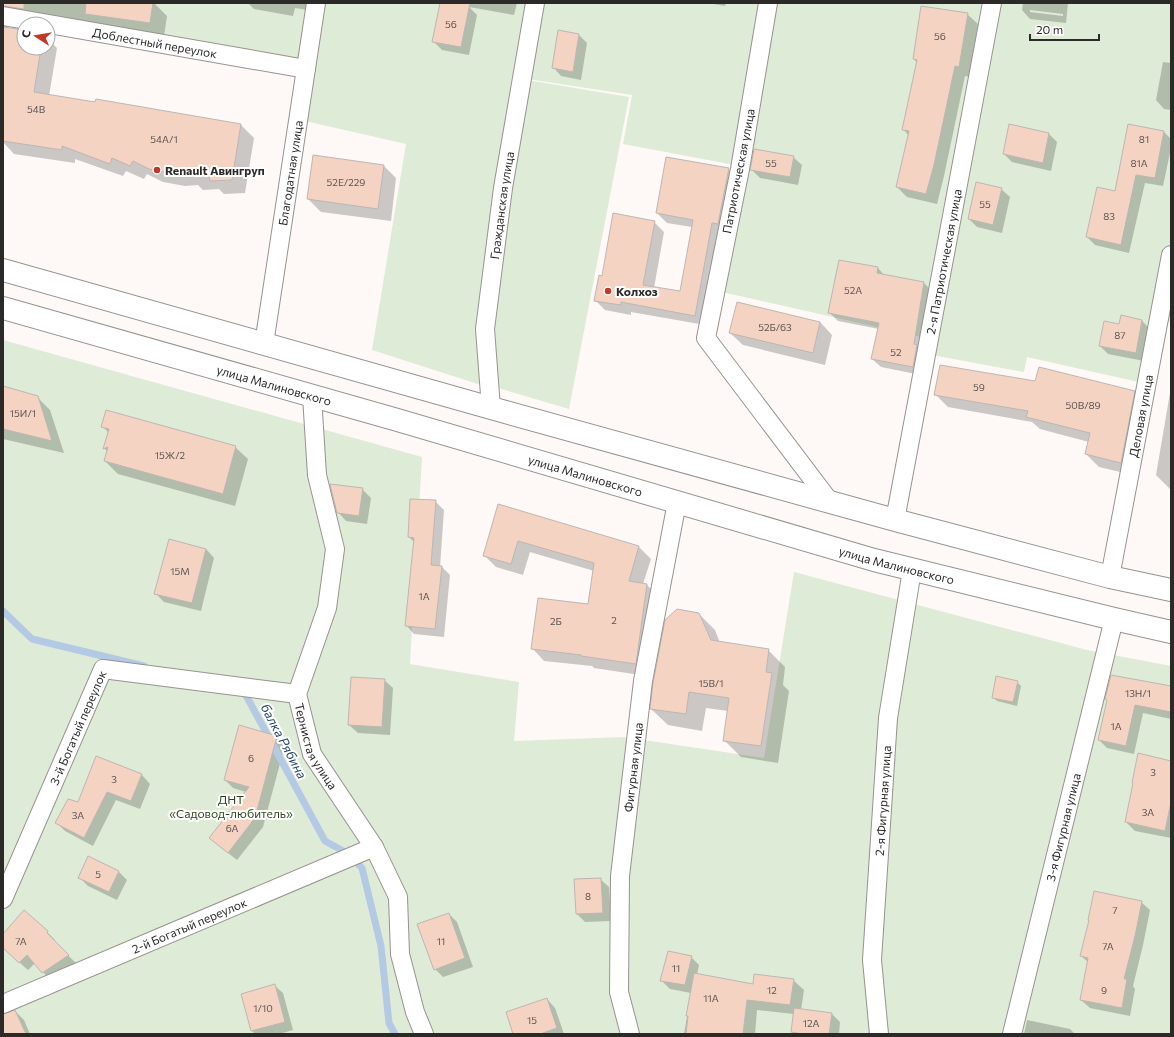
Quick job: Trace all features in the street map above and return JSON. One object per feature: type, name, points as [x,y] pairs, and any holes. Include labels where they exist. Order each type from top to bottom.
[{"type":"highway","points":[[3,270],[895,520],[1110,577],[1171,590]]},
{"type":"highway","name":"улица Малиновского","points":[[3,308],[312,396],[874,560],[1171,632]]},
{"type":"street","name":"Благодатная улица","points":[[264,344],[316,3]]},
{"type":"street","name":"Гражданская улица","points":[[491,408],[485,329],[503,188],[535,3]]},
{"type":"street","name":"Патриотическая улица","points":[[768,3],[740,169],[706,338],[830,502]]},
{"type":"street","name":"2-я Патриотическая улица","points":[[895,520],[992,3]]},
{"type":"street","name":"Доблестный переулок","points":[[3,16],[306,69]]},
{"type":"street","name":"Деловая улица","points":[[1110,577],[1171,255]]},
{"type":"street","name":"Тернистая улица","points":[[312,396],[316,475],[335,549],[327,608],[297,694],[312,754],[374,847],[398,897],[400,954],[415,1012],[424,1034]]},
{"type":"street","name":"Фигурная улица","points":[[630,1034],[619,992],[620,876],[643,681],[677,502]]},
{"type":"street","name":"2-я Фигурная улица","points":[[879,1034],[872,960],[888,726],[912,570]]},
{"type":"street","name":"3-я Фигурная улица","points":[[1012,1034],[1114,619]]},
{"type":"street","name":"3-й Богатый переулок","points":[[3,899],[103,670],[297,694]]},
{"type":"street","name":"2-й Богатый переулок","points":[[3,1004],[374,847]]},
{"type":"green space","points":[[3,3],[1171,3],[1171,322],[1155,319],[1143,383],[1027,357],[1024,372],[932,355],[935,340],[722,292],[745,167],[623,144],[632,95],[515,77],[484,386],[372,350],[406,144],[305,121],[315,61],[3,8]]},
{"type":"green space","points":[[527,80],[629,97],[569,409],[498,388],[491,324]]},
{"type":"green space","name":"ДНТ «Садовод-любитель»","points":[[3,340],[422,457],[410,664],[519,682],[514,741],[624,737],[764,758],[794,572],[1087,650],[1171,666],[1171,1034],[3,1034]]},
{"type":"building","points":[[3,3],[24,3],[24,9],[3,6]]},
{"type":"building","points":[[86,3],[153,3],[150,23],[85,14]]},
{"type":"building","points":[[440,3],[470,3],[461,47],[432,42]]},
{"type":"building","points":[[921,6],[968,13],[959,67],[955,66],[934,165],[926,194],[896,187],[909,131],[902,130],[917,60],[913,59]]},
{"type":"building","points":[[3,27],[16,29],[16,56],[40,56],[34,92],[95,102],[96,99],[241,124],[232,180],[210,181],[209,175],[189,177],[189,171],[171,173],[149,169],[133,161],[130,166],[112,158],[110,164],[62,146],[62,150],[3,141]]},
{"type":"building","points":[[558,30],[579,34],[573,72],[552,68]]},
{"type":"building","points":[[1009,124],[1049,133],[1043,163],[1003,154]]},
{"type":"building","points":[[1128,124],[1164,131],[1155,178],[1136,175],[1121,245],[1086,237],[1097,187],[1115,191]]},
{"type":"building","points":[[754,149],[794,156],[790,177],[750,170]]},
{"type":"building","points":[[313,155],[384,165],[378,209],[307,199]]},
{"type":"building","points":[[666,157],[729,168],[718,224],[712,223],[695,316],[621,302],[621,305],[594,301],[599,275],[602,276],[613,213],[655,221],[643,285],[680,291],[693,220],[656,213]]},
{"type":"building","points":[[976,182],[1002,188],[993,225],[968,219]]},
{"type":"building","points":[[839,260],[878,267],[877,273],[924,282],[914,344],[917,345],[913,367],[871,359],[879,323],[828,313]]},
{"type":"building","points":[[737,302],[820,322],[813,353],[729,333]]},
{"type":"building","points":[[1121,315],[1142,320],[1136,353],[1099,346],[1104,321],[1119,324]]},
{"type":"building","points":[[940,365],[1035,381],[1039,367],[1135,391],[1121,463],[1085,454],[1090,433],[1026,417],[1028,411],[934,395]]},
{"type":"building","points":[[3,386],[38,396],[52,441],[3,429]]},
{"type":"building","points":[[106,410],[236,446],[223,494],[104,461],[108,447],[103,449],[109,429],[101,427]]},
{"type":"building","points":[[330,484],[363,488],[359,516],[337,513]]},
{"type":"building","points":[[410,499],[436,500],[431,565],[442,566],[435,629],[405,626],[414,538],[408,537]]},
{"type":"building","points":[[498,504],[639,546],[629,581],[647,584],[636,664],[531,649],[538,598],[588,604],[594,563],[518,541],[511,564],[483,556]]},
{"type":"building","points":[[169,539],[206,549],[192,603],[154,594]]},
{"type":"building","points":[[677,609],[699,613],[711,640],[769,649],[766,672],[772,673],[761,746],[723,741],[729,698],[689,692],[686,714],[650,709],[653,683],[665,620]]},
{"type":"building","points":[[1111,675],[1171,686],[1171,712],[1135,705],[1126,746],[1098,740]]},
{"type":"building","points":[[996,676],[1018,681],[1013,702],[992,698]]},
{"type":"building","points":[[351,677],[385,679],[382,727],[348,725]]},
{"type":"building","points":[[239,725],[277,736],[255,818],[228,853],[209,838],[249,787],[224,780]]},
{"type":"building","points":[[1138,753],[1171,761],[1171,802],[1165,831],[1125,822]]},
{"type":"building","points":[[96,756],[142,774],[131,801],[107,792],[84,838],[55,823],[68,799],[78,802]]},
{"type":"building","points":[[88,856],[119,871],[109,892],[78,878]]},
{"type":"building","points":[[601,878],[603,913],[576,914],[574,879]]},
{"type":"building","points":[[1094,891],[1142,901],[1124,979],[1127,979],[1122,1008],[1080,1000],[1088,958],[1080,956],[1089,920]]},
{"type":"building","points":[[24,910],[48,931],[47,933],[69,955],[42,973],[27,955],[19,963],[3,948],[3,934]]},
{"type":"building","points":[[449,913],[465,958],[434,970],[417,924]]},
{"type":"building","points":[[668,951],[692,956],[685,985],[660,981]]},
{"type":"building","points":[[694,973],[753,984],[754,974],[794,979],[790,1005],[747,1000],[743,1034],[686,1034],[688,1016],[686,1016]]},
{"type":"building","points":[[275,984],[285,1022],[251,1031],[241,994]]},
{"type":"building","points":[[547,998],[557,1028],[540,1034],[513,1034],[506,1012]]},
{"type":"building","points":[[794,1008],[832,1013],[829,1034],[803,1034],[791,1032]]},
{"type":"building","points":[[15,1010],[26,1034],[3,1034],[3,1014]]},
{"type":"waterway","name":"балка Рябина","points":[[3,611],[32,639],[144,666]]},
{"type":"waterway","name":"балка Рябина","points":[[242,688],[325,841],[345,852],[362,868],[381,946],[389,1023],[395,1034]]},
{"type":"place","name":"Renault Авингруп","points":[[157,170]]},
{"type":"place","name":"Колхоз","points":[[608,291]]}]
